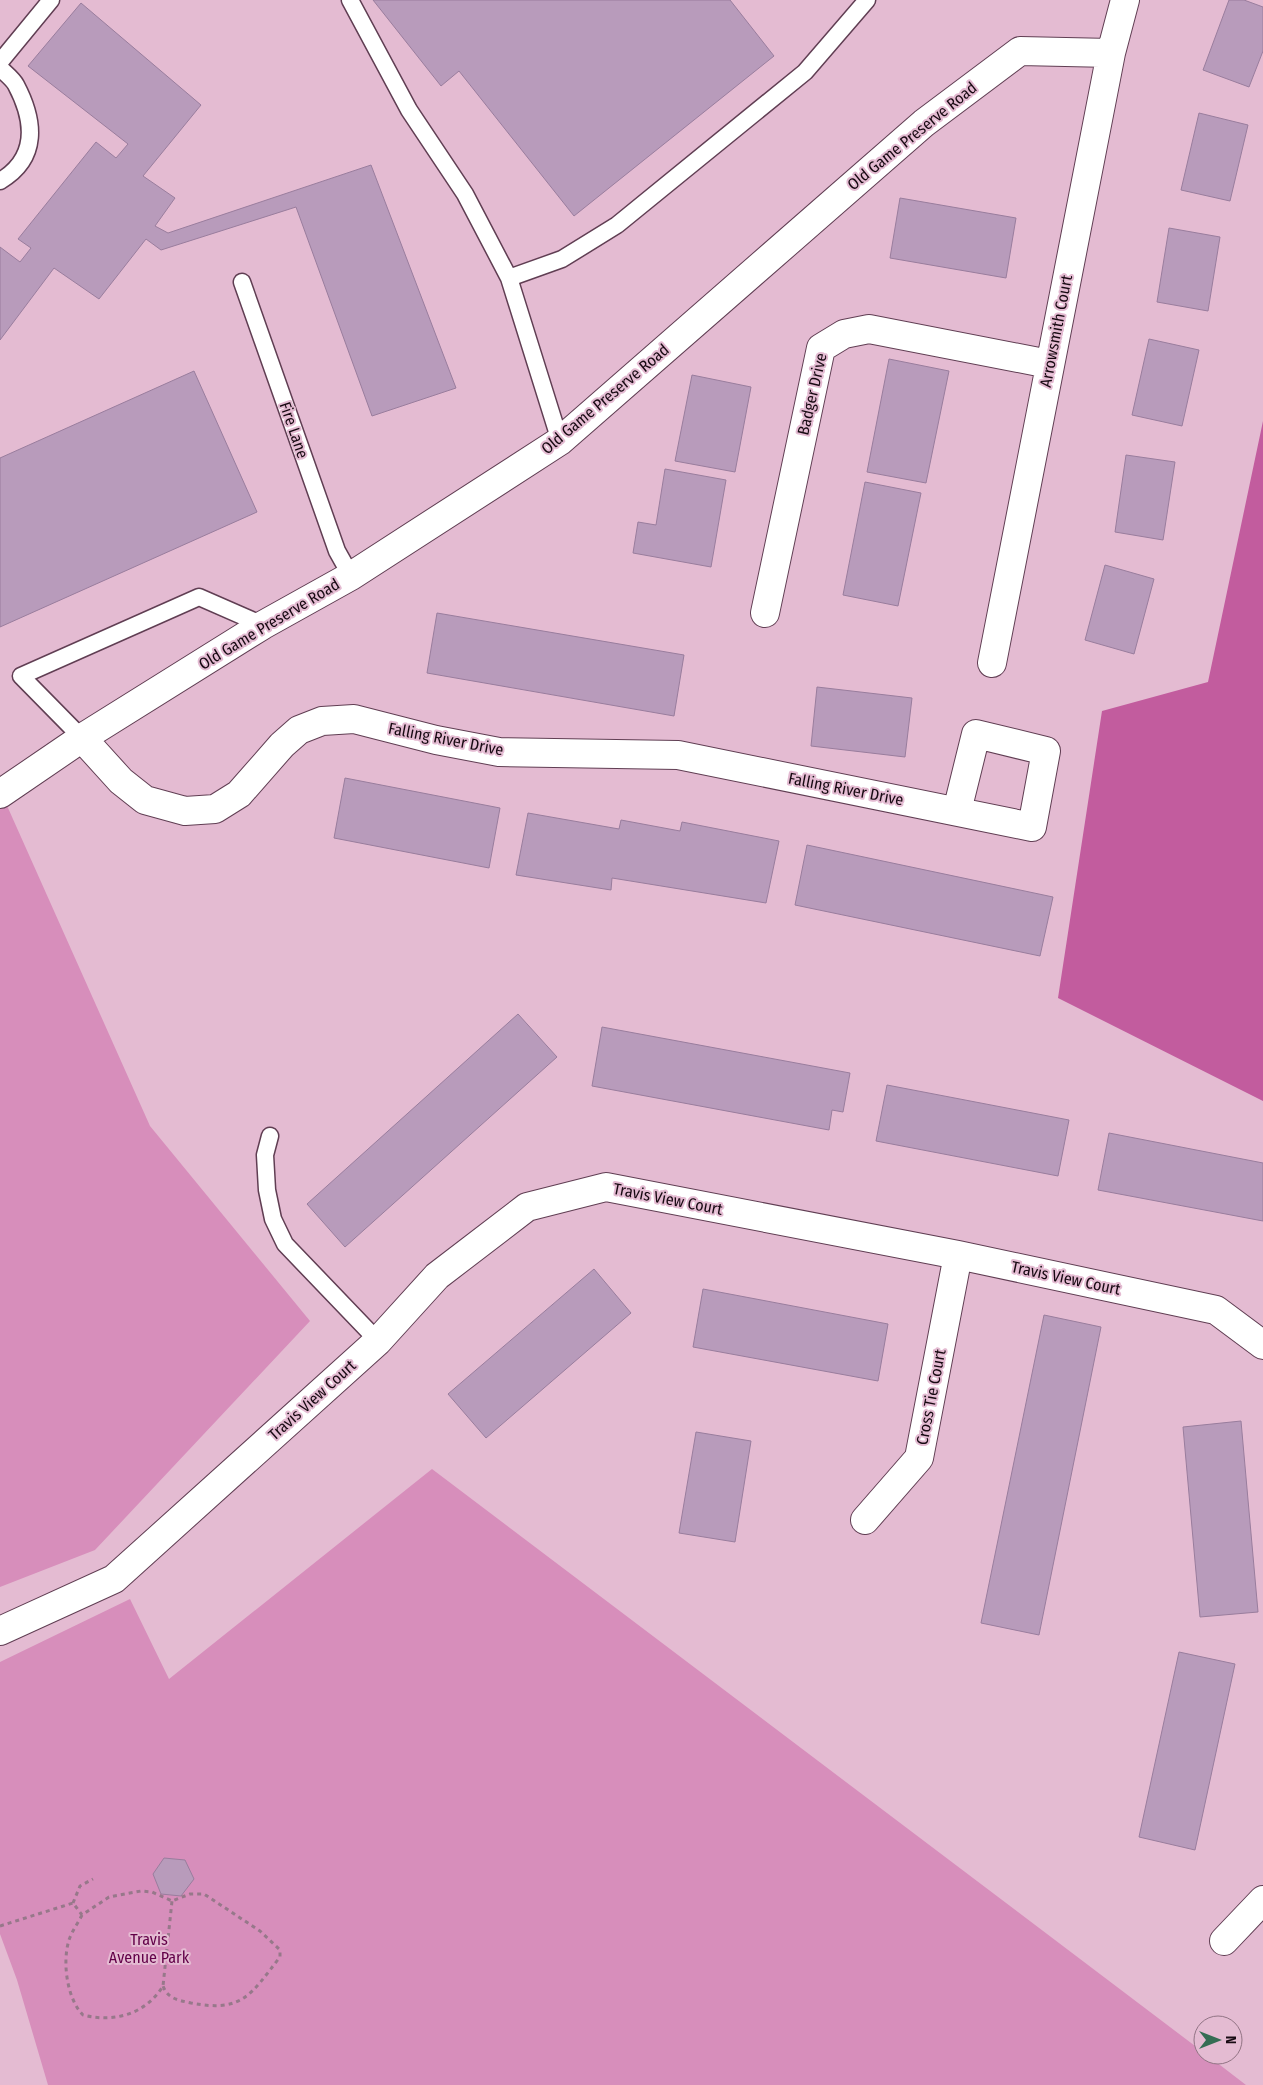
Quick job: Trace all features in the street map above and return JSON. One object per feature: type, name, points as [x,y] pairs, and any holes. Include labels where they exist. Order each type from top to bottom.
[{"type":"street","name":"Arrowsmith Court","points":[[992,664],[1111,53],[1125,0]]},
{"type":"street","name":"Old Game Preserve Road","points":[[0,794],[82,738],[263,625],[351,576],[560,441],[924,122],[1020,51],[1111,53]]},
{"type":"street","name":"Badger Drive","points":[[765,612],[821,348],[844,334],[869,329],[1049,364]]},
{"type":"street","name":"Falling River Drive","points":[[82,738],[121,781],[146,800],[185,810],[215,809],[239,794],[282,745],[299,730],[322,721],[354,719],[436,740],[499,752],[678,755],[956,811]]},
{"type":"street","name":"Travis View Court","points":[[0,1631],[114,1579],[378,1341],[437,1276],[527,1207],[606,1187],[958,1255],[1216,1310],[1263,1344]]},
{"type":"street","name":"Cross Tie Court","points":[[865,1520],[919,1458],[958,1255]]},
{"type":"street","points":[[1224,1941],[1263,1900]]},
{"type":"lane","points":[[0,62],[51,0]]},
{"type":"lane","points":[[350,0],[409,110],[465,194],[509,278],[560,441]]},
{"type":"lane","points":[[509,278],[562,259],[617,225],[805,72],[867,0]]},
{"type":"lane","points":[[0,68],[16,83],[31,122],[30,141],[23,159],[12,174],[0,181]]},
{"type":"lane","name":"Fire Lane","points":[[242,282],[337,551],[351,576]]},
{"type":"lane","points":[[82,738],[21,676],[199,597],[263,625]]},
{"type":"lane","points":[[270,1136],[265,1155],[267,1190],[273,1219],[285,1244],[378,1341]]},
{"type":"path","points":[[73,1903],[80,1886],[93,1879]]},
{"type":"path","points":[[163,1986],[146,2004],[121,2018],[104,2019],[83,2016],[72,2000],[68,1988],[67,1970],[69,1941],[82,1914],[109,1897],[152,1892],[172,1901],[190,1894],[204,1894],[260,1931],[274,1943],[281,1953],[255,1990],[236,2004],[211,2006],[177,2000],[166,1993],[163,1986],[172,1901]]},
{"type":"path","points":[[73,1903],[82,1914]]},
{"type":"path","points":[[0,1926],[73,1903]]},
{"type":"green space","points":[[0,790],[150,1126],[310,1321],[95,1550],[0,1587]]},
{"type":"green space","name":"Travis Avenue Park","points":[[432,1469],[1193,2044],[1193,2065],[1220,2065],[1246,2085],[48,2085],[17,1980],[0,1934],[0,1662],[130,1599],[169,1679]]},
{"type":"shaded area","points":[[1263,421],[1263,1101],[1058,998],[1102,711],[1208,682]]},
{"type":"building","points":[[373,0],[730,0],[774,56],[574,216],[459,71],[441,86]]},
{"type":"building","points":[[1229,0],[1244,0],[1263,7],[1263,51],[1249,87],[1203,70]]},
{"type":"building","points":[[81,3],[201,105],[143,176],[175,198],[155,226],[168,233],[371,165],[456,388],[372,416],[296,207],[161,250],[146,239],[99,299],[54,268],[0,340],[0,247],[20,262],[31,248],[18,239],[96,142],[116,158],[128,144],[28,66]]},
{"type":"building","points":[[1199,113],[1248,125],[1230,201],[1181,190]]},
{"type":"building","points":[[900,198],[1016,218],[1006,278],[890,258]]},
{"type":"building","points":[[1169,228],[1220,237],[1208,311],[1157,302]]},
{"type":"building","points":[[1149,339],[1199,350],[1182,426],[1132,415]]},
{"type":"building","points":[[889,359],[949,371],[926,483],[867,472]]},
{"type":"building","points":[[194,371],[257,512],[0,627],[0,458]]},
{"type":"building","points":[[692,375],[751,387],[735,472],[675,461]]},
{"type":"building","points":[[1126,455],[1175,462],[1163,540],[1115,532]]},
{"type":"building","points":[[665,469],[726,480],[711,567],[633,553],[638,522],[656,525]]},
{"type":"building","points":[[865,482],[921,493],[898,606],[843,595]]},
{"type":"building","points":[[1105,565],[1154,579],[1134,654],[1085,640]]},
{"type":"building","points":[[437,613],[684,655],[674,716],[427,673]]},
{"type":"building","points":[[817,687],[912,698],[905,757],[811,746]]},
{"type":"building","points":[[345,778],[500,808],[489,868],[334,838]]},
{"type":"building","points":[[528,813],[619,829],[621,820],[680,831],[682,822],[779,841],[766,903],[612,878],[611,890],[516,875]]},
{"type":"building","points":[[807,845],[1053,897],[1040,956],[795,905]]},
{"type":"building","points":[[518,1014],[557,1057],[345,1247],[307,1204]]},
{"type":"building","points":[[602,1027],[850,1073],[843,1112],[832,1110],[829,1130],[592,1086]]},
{"type":"building","points":[[887,1085],[1069,1120],[1058,1176],[876,1141]]},
{"type":"building","points":[[1109,1133],[1263,1163],[1263,1221],[1098,1190]]},
{"type":"building","points":[[594,1269],[631,1313],[486,1438],[448,1394]]},
{"type":"building","points":[[703,1289],[888,1324],[878,1381],[693,1347]]},
{"type":"building","points":[[1044,1315],[1101,1327],[1039,1635],[981,1623]]},
{"type":"building","points":[[1241,1421],[1258,1612],[1200,1617],[1183,1427]]},
{"type":"building","points":[[696,1432],[751,1441],[735,1542],[679,1533]]},
{"type":"building","points":[[1179,1652],[1235,1664],[1195,1850],[1139,1837]]},
{"type":"building","points":[[164,1858],[185,1860],[194,1879],[181,1896],[161,1894],[153,1874]]}]
